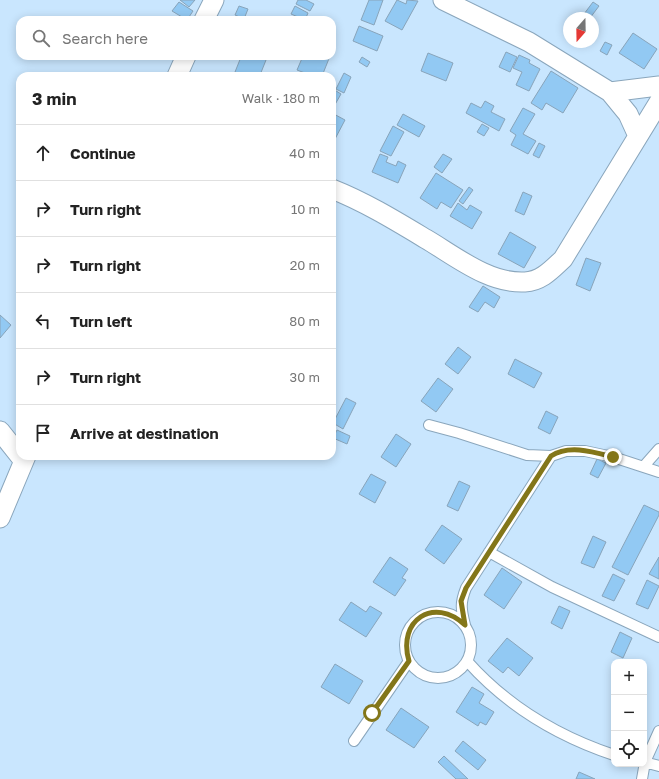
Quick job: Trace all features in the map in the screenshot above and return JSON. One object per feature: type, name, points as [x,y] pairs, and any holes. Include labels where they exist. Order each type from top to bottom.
[{"type":"street","points":[[206,16],[214,0]]},
{"type":"street","points":[[443,0],[529,42],[610,92],[628,114],[638,136]]},
{"type":"street","points":[[179,72],[184,60]]},
{"type":"street","points":[[610,92],[659,86]]},
{"type":"street","points":[[336,191],[386,216],[482,272],[504,280],[526,282],[542,278],[563,259],[659,102]]},
{"type":"street","points":[[0,431],[16,448]]},
{"type":"street","points":[[0,518],[24,460]]},
{"type":"lane","points":[[429,425],[527,455],[551,456],[566,451],[585,450],[644,466],[659,472]]},
{"type":"lane","points":[[644,466],[659,449]]},
{"type":"lane","points":[[465,625],[456,617],[444,612],[432,613],[420,617],[411,626],[406,637],[406,649],[409,661],[418,670],[429,676],[441,678],[454,674],[467,661],[471,643],[465,625],[461,601],[466,588],[551,456]]},
{"type":"lane","points":[[489,552],[552,586],[659,637]]},
{"type":"lane","points":[[354,741],[409,661]]},
{"type":"lane","points":[[467,661],[482,678],[505,698],[537,721],[567,738],[611,755]]},
{"type":"lane","points":[[647,756],[659,731]]},
{"type":"lane","points":[[647,763],[659,766]]},
{"type":"lane","points":[[642,779],[643,767]]},
{"type":"building","points":[[180,0],[195,0],[189,7]]},
{"type":"building","points":[[298,0],[306,0],[314,4],[310,11],[296,4]]},
{"type":"building","points":[[369,0],[383,0],[374,25],[361,20]]},
{"type":"building","points":[[397,0],[406,4],[407,0],[418,1],[402,30],[385,21]]},
{"type":"building","points":[[179,2],[193,11],[190,16],[180,16],[172,11]]},
{"type":"building","points":[[593,2],[599,6],[594,12],[586,12]]},
{"type":"building","points":[[239,6],[248,9],[245,16],[235,15]]},
{"type":"building","points":[[295,6],[308,13],[307,16],[296,16],[291,14]]},
{"type":"building","points":[[359,26],[383,36],[377,51],[353,41]]},
{"type":"building","points":[[633,33],[657,49],[644,69],[619,53]]},
{"type":"building","points":[[605,42],[612,45],[607,55],[600,51]]},
{"type":"building","points":[[506,52],[517,57],[510,72],[499,67]]},
{"type":"building","points":[[428,53],[453,63],[446,81],[421,71]]},
{"type":"building","points":[[519,55],[530,60],[529,63],[540,69],[529,91],[516,85],[522,72],[513,68]]},
{"type":"building","points":[[362,57],[370,62],[367,67],[359,62]]},
{"type":"building","points":[[240,60],[266,60],[261,72],[235,72]]},
{"type":"building","points":[[301,60],[328,60],[324,72],[302,72],[297,70]]},
{"type":"building","points":[[551,71],[578,88],[563,113],[546,103],[542,110],[531,103]]},
{"type":"building","points":[[344,73],[351,77],[344,93],[336,89]]},
{"type":"building","points":[[336,91],[341,94],[336,103]]},
{"type":"building","points":[[485,101],[494,106],[491,112],[505,119],[499,131],[466,113],[471,103],[481,108]]},
{"type":"building","points":[[523,108],[535,114],[523,134],[536,141],[528,154],[511,145],[516,135],[510,131]]},
{"type":"building","points":[[403,114],[425,126],[419,137],[397,125]]},
{"type":"building","points":[[336,115],[345,120],[336,137]]},
{"type":"building","points":[[482,124],[489,128],[484,136],[477,132]]},
{"type":"building","points":[[393,126],[404,132],[391,156],[380,151]]},
{"type":"building","points":[[539,143],[545,146],[539,158],[533,155]]},
{"type":"building","points":[[380,154],[388,157],[386,162],[396,166],[398,161],[406,165],[398,183],[372,172]]},
{"type":"building","points":[[443,154],[452,159],[442,173],[434,167]]},
{"type":"building","points":[[436,173],[463,190],[451,208],[441,202],[437,209],[420,198]]},
{"type":"building","points":[[469,187],[473,190],[463,204],[459,201]]},
{"type":"building","points":[[523,192],[532,196],[524,215],[515,211]]},
{"type":"building","points":[[458,203],[467,210],[470,205],[482,212],[472,229],[450,216]]},
{"type":"building","points":[[510,232],[536,247],[524,268],[498,254]]},
{"type":"building","points":[[586,258],[601,263],[590,291],[576,285]]},
{"type":"building","points":[[483,286],[500,297],[494,308],[485,302],[478,312],[469,307]]},
{"type":"building","points":[[0,315],[11,325],[0,338]]},
{"type":"building","points":[[458,347],[471,357],[458,374],[445,364]]},
{"type":"building","points":[[515,359],[542,373],[534,388],[508,374]]},
{"type":"building","points":[[438,378],[453,389],[436,412],[421,401]]},
{"type":"building","points":[[346,398],[356,403],[343,429],[336,425],[336,417]]},
{"type":"building","points":[[546,411],[558,417],[550,434],[538,428]]},
{"type":"building","points":[[337,430],[350,436],[347,444],[336,439]]},
{"type":"building","points":[[396,434],[411,444],[396,467],[381,457]]},
{"type":"building","points":[[597,459],[606,463],[598,478],[590,474]]},
{"type":"building","points":[[371,474],[386,482],[375,503],[359,494]]},
{"type":"building","points":[[459,481],[470,486],[458,511],[447,506]]},
{"type":"building","points":[[644,505],[659,512],[659,515],[628,575],[612,567]]},
{"type":"building","points":[[442,525],[462,539],[444,564],[425,550]]},
{"type":"building","points":[[593,536],[606,542],[594,568],[581,563]]},
{"type":"building","points":[[390,557],[408,569],[402,578],[406,580],[395,596],[373,582]]},
{"type":"building","points":[[659,557],[659,579],[649,574]]},
{"type":"building","points":[[502,568],[522,582],[504,609],[484,595]]},
{"type":"building","points":[[613,574],[625,580],[614,601],[602,596]]},
{"type":"building","points":[[647,580],[659,586],[648,609],[636,604]]},
{"type":"building","points":[[351,602],[366,612],[370,606],[382,613],[366,637],[339,620]]},
{"type":"building","points":[[559,606],[570,611],[562,629],[551,623]]},
{"type":"building","points":[[620,632],[632,638],[623,658],[611,652]]},
{"type":"building","points":[[507,638],[533,658],[519,676],[508,667],[503,673],[488,661]]},
{"type":"building","points":[[335,664],[363,681],[349,704],[321,687]]},
{"type":"building","points":[[472,687],[484,694],[479,703],[494,712],[486,725],[480,722],[478,726],[456,712]]},
{"type":"building","points":[[401,708],[429,727],[414,748],[386,730]]},
{"type":"building","points":[[463,741],[486,760],[478,770],[455,751]]},
{"type":"building","points":[[444,756],[468,779],[456,779],[438,762]]},
{"type":"building","points":[[579,772],[595,779],[576,779]]},
{"type":"route","points":[[372,713],[409,661],[406,649],[406,637],[411,626],[420,617],[432,613],[444,612],[456,617],[465,625],[461,612],[461,601],[466,588],[551,456],[556,453],[566,451],[585,450],[613,457]]}]
